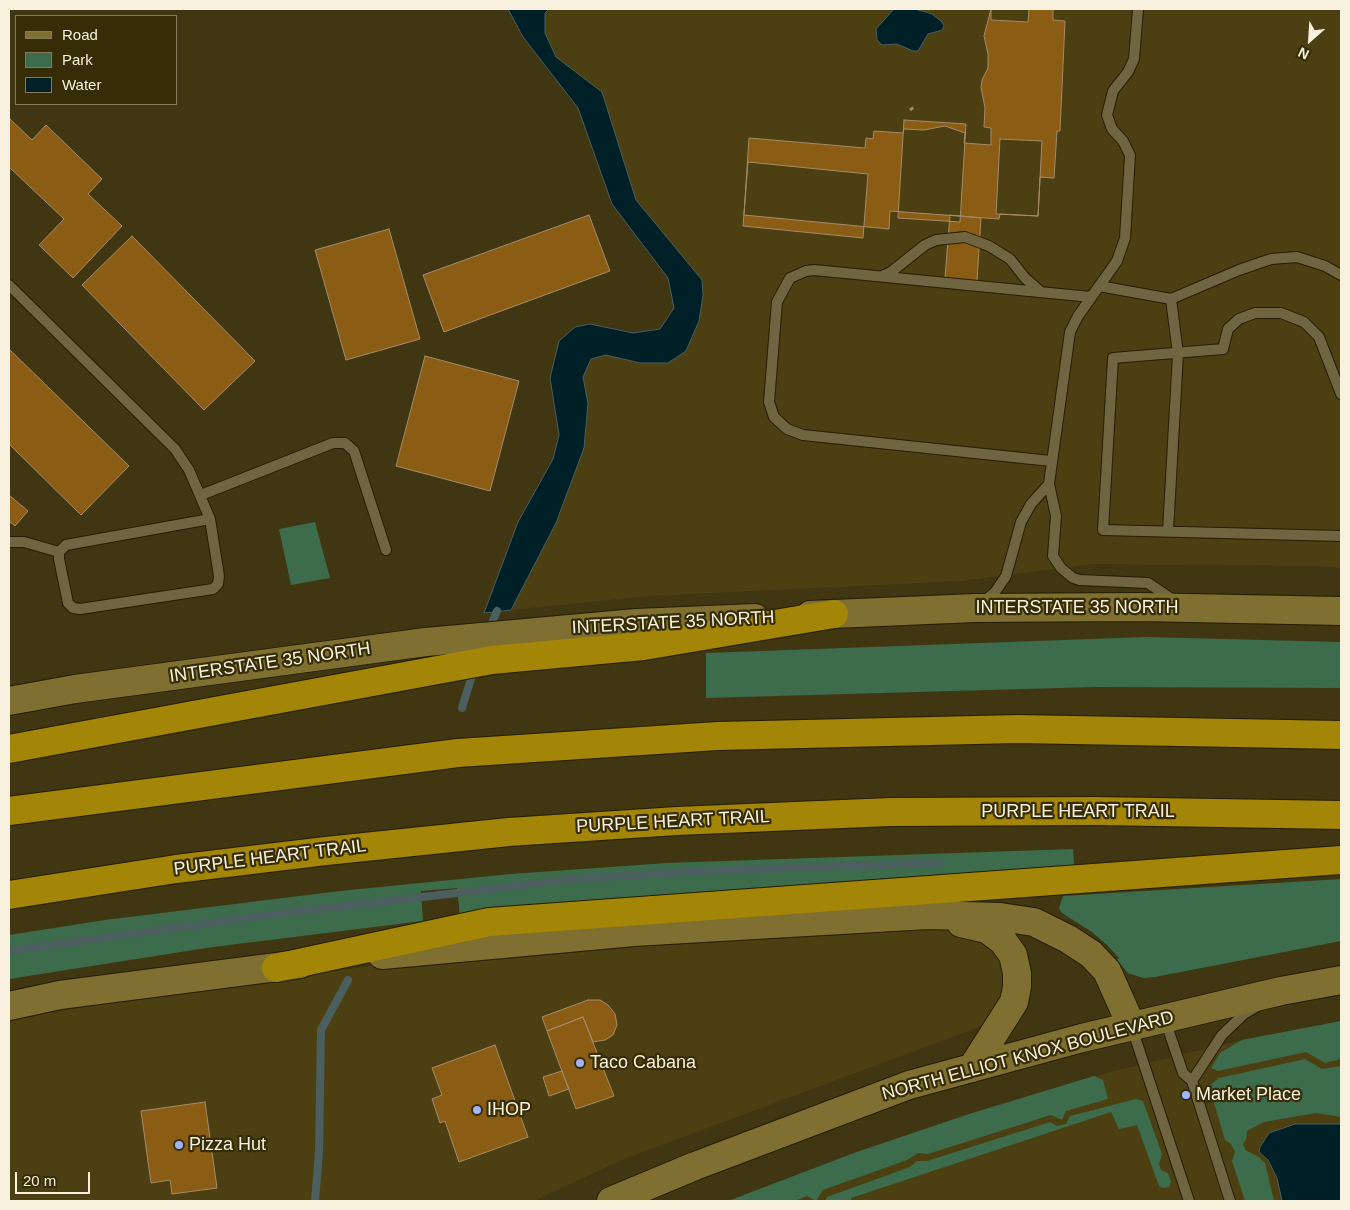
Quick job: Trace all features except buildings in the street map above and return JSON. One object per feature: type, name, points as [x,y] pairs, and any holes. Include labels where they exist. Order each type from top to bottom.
[{"type":"highway","points":[[9,749],[411,674],[640,634],[834,614]]},
{"type":"highway","points":[[9,811],[458,753],[698,737],[1018,729],[1341,734]]},
{"type":"highway","name":"PURPLE HEART TRAIL","points":[[9,895],[176,869],[316,852],[509,832],[677,821],[890,812],[1095,811],[1341,815]]},
{"type":"highway","points":[[276,968],[489,922],[1341,860]]},
{"type":"main road","name":"INTERSTATE 35 NORTH","points":[[834,614],[975,608],[1181,608],[1341,611]]},
{"type":"main road","name":"INTERSTATE 35 NORTH","points":[[9,701],[75,689],[426,642],[640,634]]},
{"type":"main road","points":[[928,915],[987,929],[1003,942],[1013,955],[1017,972],[1014,1002],[972,1068]]},
{"type":"main road","points":[[9,1006],[60,995],[391,954],[634,932],[928,915],[1000,916],[1034,922],[1068,939],[1091,954],[1107,971],[1132,1027]]},
{"type":"main road","name":"NORTH ELLIOT KNOX BOULEVARD","points":[[611,1201],[694,1166],[909,1086],[1082,1038],[1281,991],[1341,980]]},
{"type":"lane","points":[[1138,9],[1134,59],[1128,72],[1113,91],[1108,107],[1109,123],[1127,147],[1130,155],[1125,238],[1117,261],[1078,316],[1068,341],[1048,484],[1056,516],[1053,556],[1060,568],[1073,578],[1080,580],[1148,583],[1178,603],[1181,608]]},
{"type":"lane","points":[[881,277],[891,272],[925,245],[936,240],[965,238],[989,246],[1010,259],[1025,278],[1042,292]]},
{"type":"lane","points":[[1099,286],[1171,299],[1239,270],[1271,259],[1297,257],[1341,275]]},
{"type":"lane","points":[[1052,461],[803,434],[787,429],[771,410],[769,402],[777,302],[790,278],[806,271],[1091,297]]},
{"type":"lane","points":[[9,285],[175,449],[185,462],[210,519],[219,576],[216,587],[210,590],[73,608],[66,600],[59,552]]},
{"type":"lane","points":[[1168,531],[1178,354],[1171,299]]},
{"type":"lane","points":[[1341,394],[1318,336],[1304,322],[1281,313],[1255,314],[1239,319],[1228,328],[1223,349],[1113,358],[1103,530],[1341,536]]},
{"type":"lane","points":[[201,495],[332,443],[345,443],[354,451],[386,550]]},
{"type":"lane","points":[[975,608],[1002,584],[1011,561],[1021,522],[1028,508],[1048,484]]},
{"type":"lane","points":[[59,552],[69,544],[210,519]]},
{"type":"lane","points":[[9,542],[24,542],[59,552]]},
{"type":"lane","points":[[1192,1081],[1213,1047],[1232,1025],[1244,1014],[1281,991]]},
{"type":"lane","points":[[1164,1018],[1183,1073],[1192,1081],[1230,1201]]},
{"type":"lane","points":[[1132,1027],[1189,1201]]},
{"type":"path","points":[[910,110],[914,107]]},
{"type":"shaded area","points":[[549,9],[1341,9],[1341,568],[1312,566],[1094,564],[961,581],[648,596],[511,610],[556,523],[584,448],[588,403],[583,377],[591,359],[606,355],[640,363],[702,280],[636,200],[602,92],[556,57],[545,33],[545,13]]},
{"type":"shaded area","points":[[955,921],[1018,956],[992,1021],[624,1159],[534,1201],[9,1201],[9,1021],[96,1004],[436,957]]},
{"type":"shaded area","name":"Market Place","points":[[1341,1021],[1341,1201],[728,1201],[854,1153],[969,1114],[1094,1076],[1242,1040]]},
{"type":"green space","points":[[315,522],[330,578],[291,585],[279,529]]},
{"type":"green space","points":[[1146,637],[1341,642],[1341,688],[1095,687],[706,698],[706,653]]},
{"type":"green space","points":[[1073,849],[1074,865],[1044,867],[1038,871],[460,917],[457,888],[421,891],[423,921],[213,947],[9,979],[9,935],[105,920],[340,891],[511,874],[667,863]]},
{"type":"green space","points":[[1341,879],[1341,941],[1155,977],[1143,978],[1128,973],[1117,960],[1119,958],[1107,945],[1092,932],[1062,913],[1059,908],[1063,896]]},
{"type":"green space","points":[[1341,1021],[1341,1059],[1325,1063],[1306,1052],[1218,1071],[1211,1068],[1220,1053],[1242,1040]]},
{"type":"green space","points":[[1305,1059],[1322,1069],[1341,1066],[1341,1117],[1316,1113],[1264,1122],[1247,1131],[1246,1140],[1243,1143],[1245,1150],[1259,1157],[1265,1163],[1274,1201],[1245,1201],[1232,1161],[1235,1152],[1231,1144],[1225,1140],[1209,1086],[1219,1078]]},
{"type":"green space","points":[[1094,1076],[1103,1080],[1108,1099],[1066,1111],[1062,1120],[1051,1115],[928,1154],[918,1153],[907,1160],[823,1190],[816,1201],[807,1196],[795,1201],[728,1201],[854,1153],[969,1114]]},
{"type":"green space","points":[[1136,1099],[1143,1101],[1162,1154],[1159,1164],[1161,1170],[1168,1173],[1171,1182],[1169,1187],[1163,1188],[1159,1186],[1137,1125],[1119,1129],[1111,1112],[851,1198],[852,1201],[825,1201],[827,1197],[910,1167],[917,1161],[927,1161],[1050,1122],[1057,1126],[1066,1124],[1070,1116]]},
{"type":"water","points":[[508,9],[549,9],[545,13],[545,33],[556,57],[602,92],[636,200],[702,280],[703,295],[699,321],[686,351],[668,363],[640,363],[606,355],[591,359],[583,377],[588,403],[584,448],[556,523],[511,610],[484,613],[518,522],[553,459],[559,435],[550,378],[559,341],[575,327],[590,324],[633,333],[660,329],[674,308],[668,278],[612,204],[578,108],[523,37]]},
{"type":"water","points":[[894,9],[915,9],[932,14],[944,26],[942,30],[928,34],[918,51],[913,51],[897,44],[882,45],[877,40],[876,29]]},
{"type":"water","points":[[1295,1124],[1341,1124],[1341,1201],[1282,1201],[1277,1178],[1268,1160],[1259,1152],[1269,1133]]},
{"type":"waterway","points":[[489,630],[497,611]]},
{"type":"waterway","points":[[462,708],[474,669]]},
{"type":"waterway","points":[[9,951],[269,915],[576,879],[699,871],[940,863]]},
{"type":"waterway","points":[[315,1201],[319,1152],[321,1030],[348,980]]},
{"type":"place","name":"Taco Cabana","points":[[580,1063]]},
{"type":"place","name":"Market Place","points":[[1186,1095]]},
{"type":"place","name":"IHOP","points":[[477,1110]]},
{"type":"place","name":"Pizza Hut","points":[[179,1145]]}]
